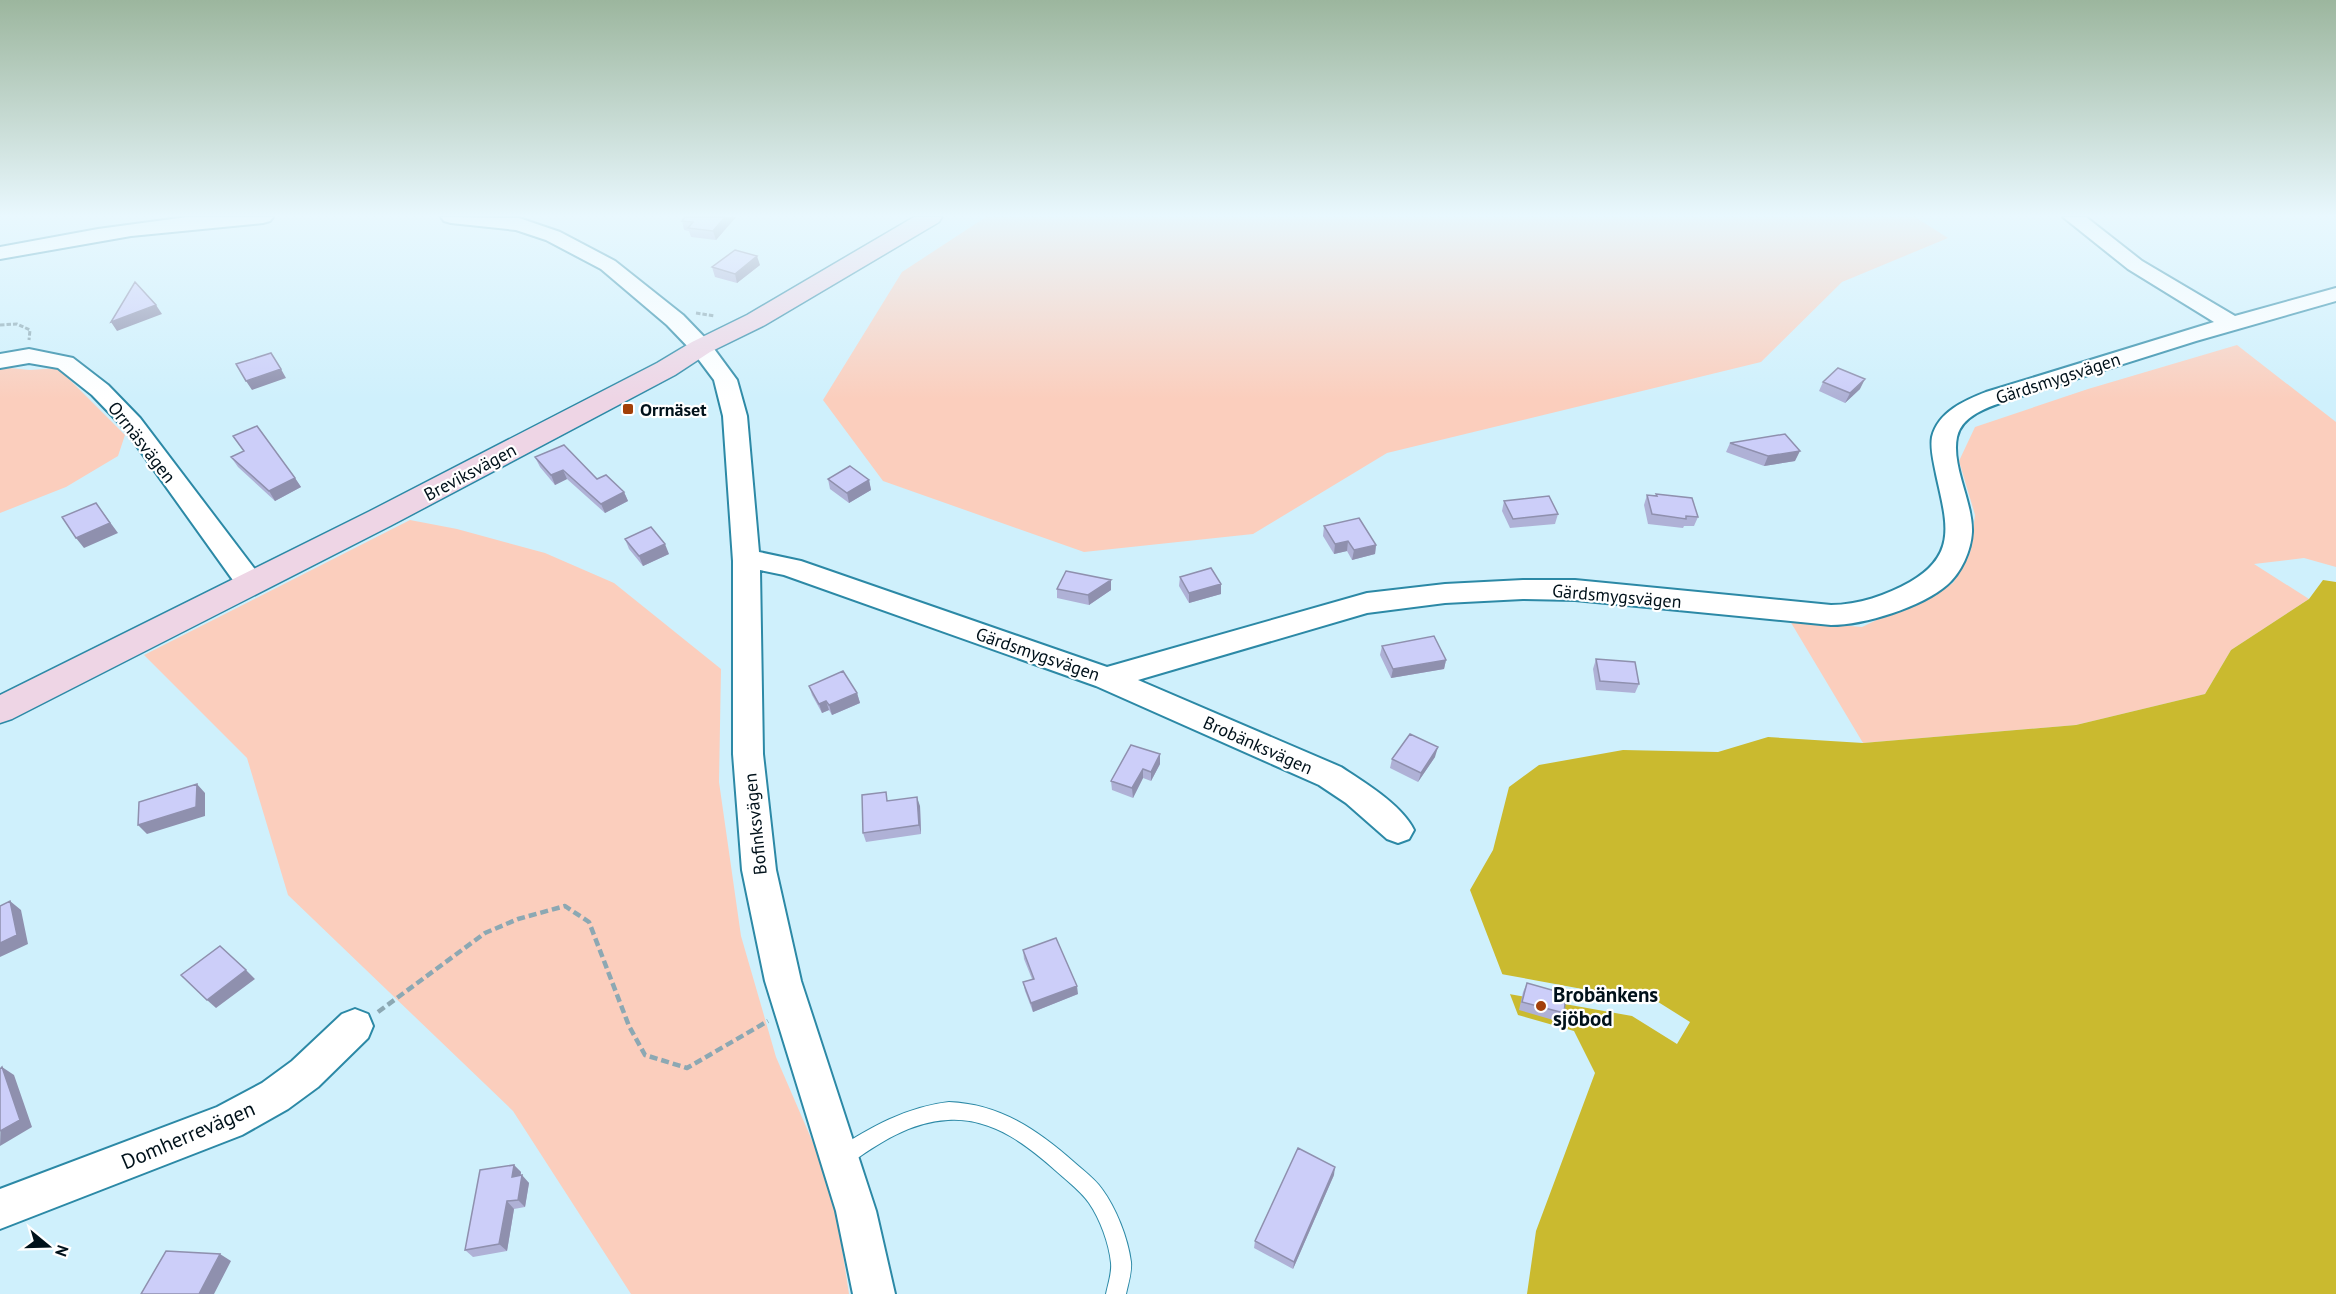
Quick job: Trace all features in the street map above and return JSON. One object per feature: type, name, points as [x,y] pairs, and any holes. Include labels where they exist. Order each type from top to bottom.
[{"type":"main road","name":"Breviksvägen","points":[[0,710],[381,518],[666,369],[701,347],[756,320],[828,277]]},
{"type":"street","name":"Bofinksvägen","points":[[623,277],[675,320],[701,347],[725,380],[735,416],[746,561],[748,754],[751,805],[759,870],[770,924],[792,1007],[856,1211],[874,1294]]},
{"type":"street","points":[[2156,277],[2231,323]]},
{"type":"street","name":"Gärdsmygsvägen","points":[[746,561],[764,561],[791,568],[1106,678],[1367,603],[1406,597],[1522,589],[1575,590],[1844,615],[1909,596],[1936,579],[1950,562],[1958,542],[1959,523],[1956,500],[1943,450],[1944,436],[1950,424],[1960,414],[1978,405],[2063,376],[2231,323],[2336,294]]},
{"type":"street","name":"Orrnäsvägen","points":[[0,362],[29,356],[65,363],[100,390],[132,423],[250,583]]},
{"type":"street","name":"Brobänksvägen","points":[[1106,678],[1330,776],[1357,794],[1398,830]]},
{"type":"street","name":"Domherrevägen","points":[[0,1209],[228,1122],[275,1096],[305,1074],[355,1026]]},
{"type":"lane","points":[[840,1158],[877,1134],[909,1118],[950,1111],[988,1117],[1016,1127],[1045,1149],[1095,1195],[1110,1226],[1121,1263],[1116,1294]]},
{"type":"path","points":[[0,325],[17,324],[30,330],[29,356]]},
{"type":"path","points":[[355,1026],[398,1000],[475,939],[518,917],[565,906],[589,922],[629,1026],[645,1055],[687,1068],[792,1007]]},
{"type":"shaded area","points":[[899,277],[1853,277],[1842,282],[1761,362],[1387,453],[1253,534],[1084,552],[883,481],[823,400]]},
{"type":"shaded area","points":[[2237,345],[2336,422],[2336,567],[2304,558],[2254,564],[2309,599],[2231,650],[2205,694],[2076,725],[1863,743],[1790,621],[1862,627],[1953,583],[1970,553],[1975,515],[1959,461],[1975,427],[2088,389]]},
{"type":"shaded area","points":[[0,367],[30,370],[58,368],[125,435],[118,456],[66,487],[0,513]]},
{"type":"shaded area","points":[[410,520],[457,529],[545,553],[614,583],[721,669],[719,782],[741,936],[776,1057],[833,1189],[849,1294],[631,1294],[513,1111],[288,895],[247,758],[144,655]]},
{"type":"shaded area","points":[[2323,580],[2336,582],[2336,1294],[1527,1294],[1536,1231],[1595,1073],[1574,1031],[1518,1015],[1470,890],[1493,850],[1509,787],[1539,765],[1623,750],[1718,752],[1768,737],[1863,743],[2076,725],[2205,694],[2231,650],[2309,599]]},
{"type":"pier","points":[[1501,974],[1642,1000],[1647,995],[1690,1022],[1677,1044],[1632,1016],[1509,994]]},
{"type":"building","points":[[135,282],[156,305],[111,322]]},
{"type":"building","points":[[271,353],[281,369],[246,381],[236,364]]},
{"type":"building","points":[[1838,368],[1865,379],[1850,393],[1823,382]]},
{"type":"building","points":[[257,426],[295,478],[269,491],[231,457],[244,451],[233,436]]},
{"type":"building","points":[[1785,434],[1800,451],[1768,456],[1730,443]]},
{"type":"building","points":[[564,445],[597,479],[606,475],[624,492],[601,504],[563,470],[551,475],[535,457]]},
{"type":"building","points":[[850,466],[869,480],[847,493],[828,479]]},
{"type":"building","points":[[1656,494],[1692,498],[1698,517],[1686,516],[1686,519],[1652,514],[1647,495],[1657,496]]},
{"type":"building","points":[[1549,496],[1558,514],[1513,519],[1504,501]]},
{"type":"building","points":[[96,503],[110,523],[76,538],[62,517]]},
{"type":"building","points":[[1359,518],[1376,545],[1354,550],[1348,541],[1335,544],[1324,526]]},
{"type":"building","points":[[651,527],[665,544],[639,556],[625,539]]},
{"type":"building","points":[[1211,568],[1221,584],[1189,593],[1180,577]]},
{"type":"building","points":[[1066,571],[1111,580],[1088,595],[1057,589]]},
{"type":"building","points":[[1434,636],[1446,660],[1393,669],[1382,646]]},
{"type":"building","points":[[1596,659],[1635,662],[1639,684],[1600,681]]},
{"type":"building","points":[[843,671],[857,693],[829,705],[826,701],[819,704],[809,686]]},
{"type":"building","points":[[1410,734],[1438,747],[1421,773],[1392,759]]},
{"type":"building","points":[[1131,745],[1160,754],[1151,772],[1143,769],[1132,788],[1111,781]]},
{"type":"building","points":[[197,784],[196,807],[138,825],[139,802]]},
{"type":"building","points":[[886,792],[887,801],[917,797],[919,825],[863,833],[862,795]]},
{"type":"building","points":[[10,901],[17,935],[0,943],[0,906]]},
{"type":"building","points":[[1056,938],[1077,986],[1031,1003],[1023,982],[1034,979],[1023,950]]},
{"type":"building","points":[[220,946],[246,970],[207,1000],[181,975]]},
{"type":"building","points":[[1527,983],[1566,994],[1564,1013],[1522,1002]]},
{"type":"building","points":[[2,1067],[20,1120],[0,1131],[0,1069]]},
{"type":"building","points":[[1298,1148],[1335,1167],[1294,1262],[1255,1241]]},
{"type":"building","points":[[514,1165],[512,1177],[522,1175],[518,1200],[507,1201],[499,1244],[465,1250],[480,1170]]},
{"type":"building","points":[[166,1251],[220,1254],[199,1294],[141,1294]]},
{"type":"place","name":"Orrnäset","points":[[628,409]]},
{"type":"place","name":"Brobänkens sjöbod","points":[[1541,1006]]}]
